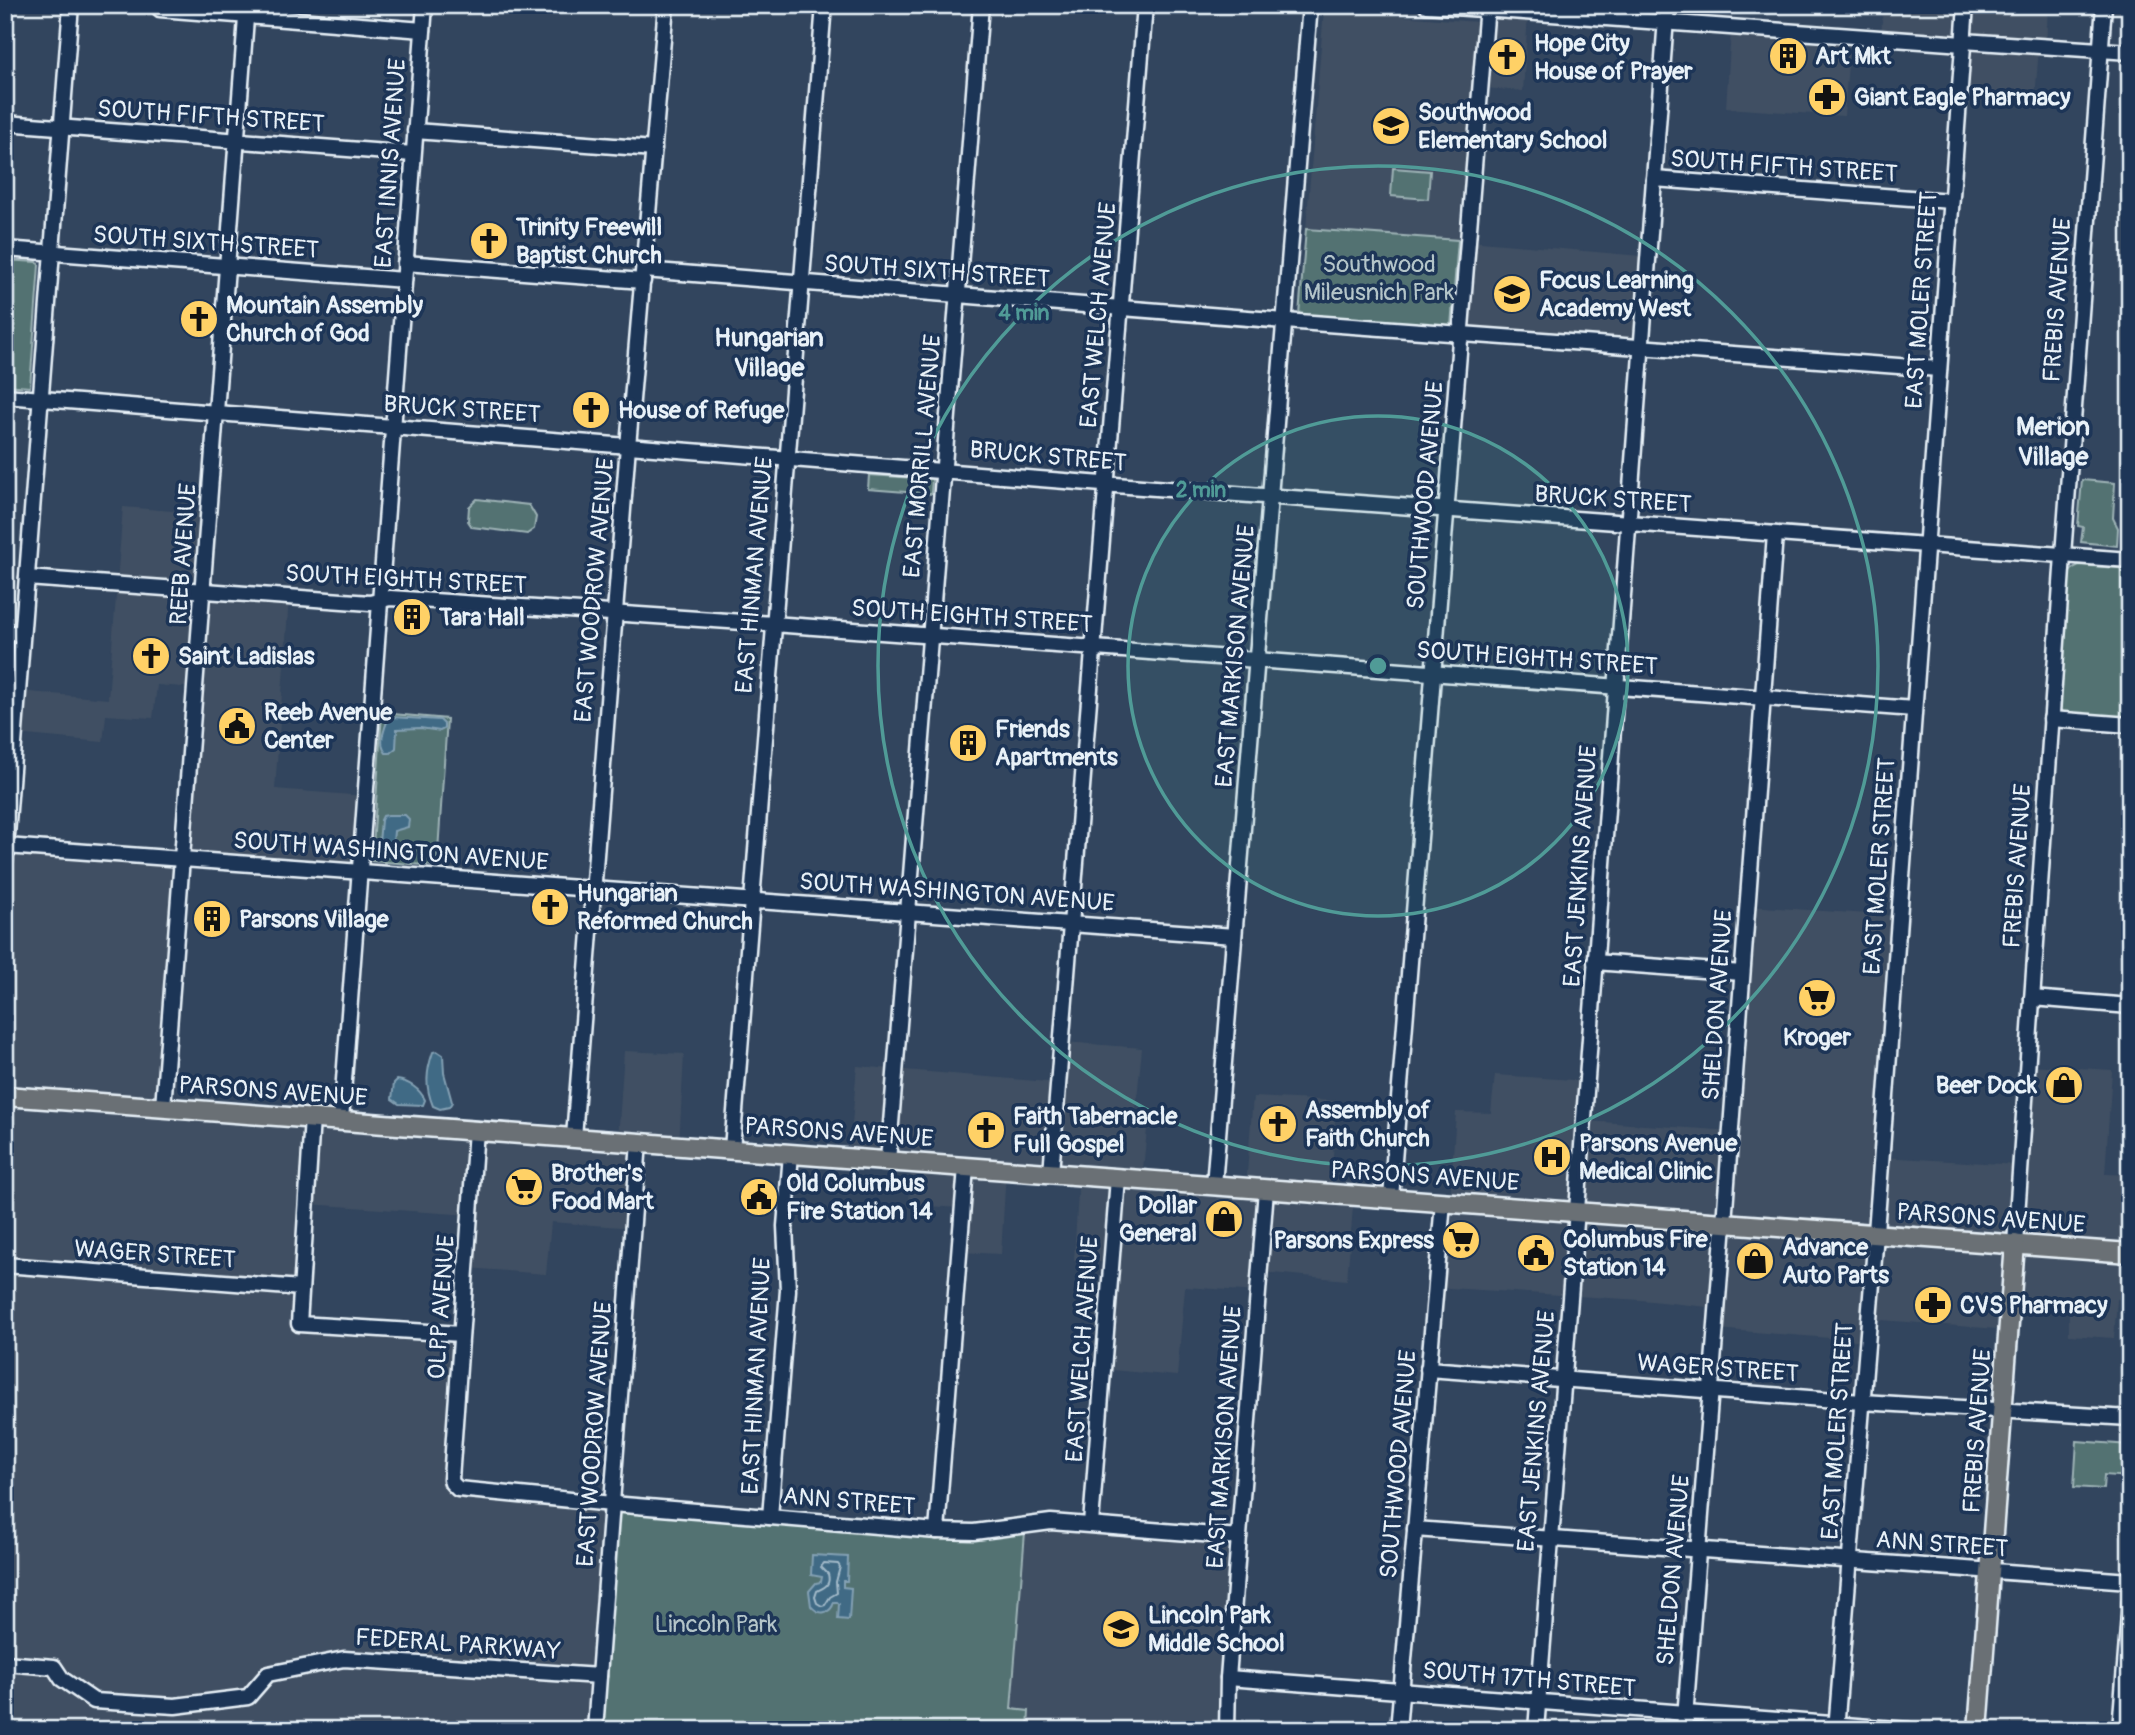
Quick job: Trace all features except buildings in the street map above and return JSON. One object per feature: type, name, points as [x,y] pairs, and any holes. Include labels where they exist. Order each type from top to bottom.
[{"type":"main road","name":"PARSONS AVENUE","points":[[5,1096],[2130,1253]]},
{"type":"main road","name":"FREBIS AVENUE","points":[[1978,1730],[2015,1244]]},
{"type":"street","points":[[5,861],[10,731],[27,579],[71,5]]},
{"type":"street","name":"EAST INNIS AVENUE","points":[[341,1120],[425,5]]},
{"type":"street","name":"EAST WOODROW AVENUE","points":[[574,1137],[666,5]]},
{"type":"street","name":"EAST HINMAN AVENUE","points":[[732,1149],[824,5]]},
{"type":"street","name":"EAST MORRILL AVENUE","points":[[888,1161],[981,5]]},
{"type":"street","name":"EAST WELCH AVENUE","points":[[1051,1173],[1145,5]]},
{"type":"street","name":"EAST MARKISON AVENUE","points":[[1214,1185],[1310,5]]},
{"type":"street","points":[[1426,5],[2130,52]]},
{"type":"street","name":"EAST JENKINS AVENUE","points":[[1536,1730],[1667,5]]},
{"type":"street","name":"EAST MOLER STREET","points":[[1836,1727],[1876,1234],[1966,5]]},
{"type":"street","name":"FREBIS AVENUE","points":[[2015,1244],[2104,5]]},
{"type":"street","name":"SOUTHWOOD AVENUE","points":[[1391,1198],[1486,8]]},
{"type":"street","points":[[160,9],[247,11],[423,33]]},
{"type":"street","name":"REEB AVENUE","points":[[163,1107],[247,11]]},
{"type":"street","name":"SOUTH FIFTH STREET","points":[[5,123],[413,155]]},
{"type":"street","points":[[415,131],[654,149]]},
{"type":"street","name":"SOUTH FIFTH STREET","points":[[1654,179],[1951,201]]},
{"type":"street","name":"SOUTH SIXTH STREET","points":[[5,249],[404,280]]},
{"type":"street","name":"SOUTH SIXTH STREET","points":[[405,263],[801,283],[1939,369]]},
{"type":"street","name":"BRUCK STREET","points":[[5,396],[1107,484],[2130,560]]},
{"type":"street","name":"SHELDON AVENUE","points":[[1684,1730],[1775,534]]},
{"type":"street","name":"SOUTH EIGHTH STREET","points":[[27,579],[370,603],[390,597],[1914,709]]},
{"type":"street","points":[[5,632],[22,634]]},
{"type":"street","points":[[2052,719],[2130,725]]},
{"type":"street","name":"SOUTH WASHINGTON AVENUE","points":[[6,846],[1071,924],[1233,941]]},
{"type":"street","points":[[1595,962],[1742,973]]},
{"type":"street","points":[[2032,998],[2130,1006]]},
{"type":"street","points":[[312,1118],[299,1324],[461,1334]]},
{"type":"street","name":"OLPP AVENUE","points":[[454,1486],[451,1479],[476,1130]]},
{"type":"street","name":"EAST WOODROW AVENUE","points":[[595,1730],[639,1142]]},
{"type":"street","name":"EAST HINMAN AVENUE","points":[[770,1517],[788,1290],[785,1226],[791,1154]]},
{"type":"street","points":[[937,1531],[966,1167]]},
{"type":"street","name":"EAST WELCH AVENUE","points":[[1091,1524],[1118,1178]]},
{"type":"street","name":"EAST MARKISON AVENUE","points":[[1227,1730],[1228,1678],[1266,1189]]},
{"type":"street","name":"SOUTHWOOD AVENUE","points":[[1398,1730],[1443,1202]]},
{"type":"street","name":"WAGER STREET","points":[[5,1265],[301,1287]]},
{"type":"street","name":"WAGER STREET","points":[[1428,1369],[1862,1402],[2130,1418]]},
{"type":"street","name":"ANN STREET","points":[[454,1486],[458,1489],[611,1504],[937,1531],[974,1532],[1051,1522],[1240,1537]]},
{"type":"street","name":"ANN STREET","points":[[1415,1529],[2130,1581]]},
{"type":"street","points":[[2120,1730],[2130,1602]]},
{"type":"street","name":"FEDERAL PARKWAY","points":[[5,1663],[54,1667],[62,1679],[94,1701],[175,1706],[247,1697],[268,1674],[344,1659],[599,1676]]},
{"type":"street","name":"SOUTH 17TH STREET","points":[[1228,1678],[1836,1727],[1909,1730]]},
{"type":"shaded area","name":"Southwood Elementary School","points":[[1487,5],[1667,5],[1666,19],[1528,13],[1523,91],[1472,87],[1458,240],[1306,229],[1324,10],[1477,22],[1487,10]]},
{"type":"shaded area","points":[[1883,5],[2048,5],[2046,46],[2039,46],[2035,99],[1963,89],[1966,44],[1881,37]]},
{"type":"shaded area","points":[[1731,30],[1850,37],[1844,116],[1726,108]]},
{"type":"shaded area","points":[[1458,240],[1652,257],[1645,345],[1451,326]]},
{"type":"shaded area","points":[[123,507],[209,514],[205,591],[289,597],[275,789],[376,797],[372,861],[364,872],[185,859],[167,1107],[618,1140],[624,1051],[684,1054],[679,1145],[641,1142],[636,1228],[551,1222],[546,1274],[467,1268],[471,1215],[308,1204],[299,1321],[462,1333],[451,1488],[619,1510],[602,1730],[5,1730],[5,852],[185,858],[196,688],[157,685],[153,718],[106,715],[103,742],[5,733],[5,687],[29,692],[108,699]]},
{"type":"shaded area","points":[[1748,906],[1898,916],[1882,1157],[2018,1165],[2029,1065],[2112,1070],[2105,1174],[2130,1175],[2130,1299],[2117,1299],[2114,1338],[2069,1335],[2069,1307],[2012,1304],[2010,1330],[1869,1319],[1868,1341],[1717,1329],[1718,1308],[1642,1300],[1433,1287],[1450,1201],[1456,1112],[1491,1113],[1495,1075],[1588,1081],[1586,1121],[1732,1131]]},
{"type":"shaded area","points":[[1064,1042],[1142,1048],[1135,1118],[1148,1119],[1142,1179],[1246,1187],[1253,1097],[1336,1101],[1331,1192],[1354,1194],[1347,1280],[1261,1272],[1259,1292],[1185,1287],[1177,1376],[1101,1369],[1112,1263],[1074,1260],[1079,1176],[1006,1170],[1001,1254],[959,1252],[962,1208],[909,1205],[911,1164],[849,1159],[857,1066],[1060,1083]]},
{"type":"shaded area","name":"Lincoln Park Middle School","points":[[1058,1529],[1225,1546],[1231,1552],[1219,1730],[1028,1730],[1029,1711],[1011,1709],[1025,1532]]},
{"type":"green space","points":[[1393,168],[1430,171],[1428,199],[1391,196]]},
{"type":"green space","name":"Southwood Mileusnich Park","points":[[1306,229],[1458,240],[1451,326],[1299,315]]},
{"type":"green space","points":[[5,260],[37,262],[39,265],[30,387],[5,385]]},
{"type":"green space","points":[[869,475],[932,479],[931,494],[868,489]]},
{"type":"green space","points":[[2082,480],[2115,483],[2113,518],[2118,528],[2117,546],[2081,542],[2083,527],[2078,526]]},
{"type":"green space","points":[[477,499],[529,505],[536,517],[534,529],[527,534],[472,527],[468,521],[469,507]]},
{"type":"green space","points":[[2079,565],[2130,569],[2130,719],[2066,714],[2059,709],[2069,574]]},
{"type":"green space","points":[[382,713],[447,719],[437,866],[372,861]]},
{"type":"green space","points":[[2077,1441],[2130,1445],[2129,1477],[2104,1475],[2103,1489],[2074,1487]]},
{"type":"green space","name":"Lincoln Park","points":[[619,1510],[979,1538],[1025,1532],[1011,1709],[1029,1711],[1028,1730],[602,1730]]},
{"type":"water","points":[[388,719],[440,720],[444,729],[397,729],[396,748],[386,753],[382,737]]},
{"type":"water","points":[[388,815],[405,815],[409,819],[408,827],[394,831],[392,854],[387,858],[378,854],[381,820]]},
{"type":"water","points":[[437,1051],[443,1055],[444,1073],[452,1102],[449,1107],[440,1109],[433,1106],[428,1086],[431,1059],[433,1052]]},
{"type":"water","points":[[397,1080],[417,1089],[425,1100],[423,1105],[399,1104],[392,1099],[394,1083]]},
{"type":"water","points":[[812,1555],[848,1557],[847,1581],[843,1581],[843,1587],[851,1588],[849,1620],[838,1619],[837,1602],[824,1612],[811,1606],[809,1591],[816,1583],[821,1582],[822,1577],[811,1575]]},
{"type":"place","name":"Art Mkt","points":[[1788,56]]},
{"type":"place","name":"Hope City House of Prayer","points":[[1507,57]]},
{"type":"place","name":"Giant Eagle Pharmacy","points":[[1827,97]]},
{"type":"place","name":"Southwood Elementary School","points":[[1391,126]]},
{"type":"place","name":"Trinity Freewill Baptist Church","points":[[489,241]]},
{"type":"place","name":"Focus Learning Academy West","points":[[1512,294]]},
{"type":"place","name":"Mountain Assembly Church of God","points":[[199,319]]},
{"type":"place","name":"House of Refuge","points":[[591,410]]},
{"type":"place","name":"Tara Hall","points":[[412,617]]},
{"type":"place","name":"Saint Ladislas","points":[[151,656]]},
{"type":"place","name":"Reeb Avenue Center","points":[[237,726]]},
{"type":"place","name":"Friends Apartments","points":[[968,743]]},
{"type":"place","name":"Hungarian Reformed Church","points":[[550,907]]},
{"type":"place","name":"Parsons Village","points":[[212,919]]},
{"type":"place","name":"Kroger","points":[[1817,998]]},
{"type":"place","name":"Beer Dock","points":[[2064,1085]]},
{"type":"place","name":"Assembly of Faith Church","points":[[1278,1124]]},
{"type":"place","name":"Faith Tabernacle Full Gospel","points":[[986,1130]]},
{"type":"place","name":"Parsons Avenue Medical Clinic","points":[[1552,1157]]},
{"type":"place","name":"Brother's Food Mart","points":[[524,1187]]},
{"type":"place","name":"Old Columbus Fire Station 14","points":[[759,1197]]},
{"type":"place","name":"Dollar General","points":[[1224,1219]]},
{"type":"place","name":"Parsons Express","points":[[1461,1240]]},
{"type":"place","name":"Columbus Fire Station 14","points":[[1536,1253]]},
{"type":"place","name":"Advance Auto Parts","points":[[1755,1261]]},
{"type":"place","name":"CVS Pharmacy","points":[[1933,1305]]},
{"type":"place","name":"Lincoln Park Middle School","points":[[1121,1629]]},
{"type":"district","name":"Hungarian Village","points":[[769,352]]},
{"type":"district","name":"Merion Village","points":[[2053,441]]}]
